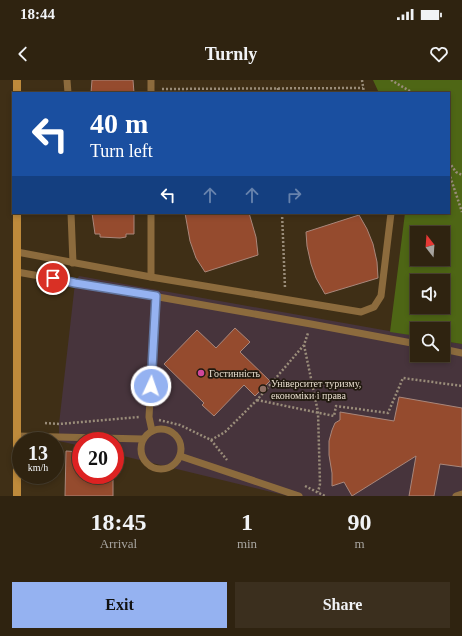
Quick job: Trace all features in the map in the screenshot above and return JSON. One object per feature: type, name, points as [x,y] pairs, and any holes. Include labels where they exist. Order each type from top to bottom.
[{"type":"street","points":[[17,80],[17,92]]},
{"type":"street","points":[[17,214],[17,432]]},
{"type":"street","points":[[17,484],[17,496]]},
{"type":"lane","points":[[67,80],[68,92]]},
{"type":"lane","points":[[151,80],[151,91]]},
{"type":"lane","points":[[71,214],[73,263]]},
{"type":"lane","points":[[151,214],[151,277]]},
{"type":"lane","points":[[17,252],[151,277],[361,312],[374,307],[381,296],[392,214]]},
{"type":"lane","points":[[17,272],[410,343]]},
{"type":"lane","points":[[152,431],[149,417],[156,296]]},
{"type":"lane","points":[[450,350],[462,353]]},
{"type":"lane","points":[[160,429],[167,430],[177,437],[180,444],[180,456],[171,466],[165,469],[152,467],[147,464],[143,458],[141,446],[143,439],[152,431],[160,429]]},
{"type":"lane","points":[[64,437],[143,439]]},
{"type":"lane","points":[[180,456],[299,496]]},
{"type":"lane","points":[[456,496],[462,494]]},
{"type":"path","points":[[362,80],[364,92]]},
{"type":"path","points":[[391,80],[411,92]]},
{"type":"path","points":[[151,91],[278,88],[363,88]]},
{"type":"path","points":[[450,163],[456,172],[462,175]]},
{"type":"path","points":[[450,176],[462,212]]},
{"type":"path","points":[[282,214],[285,299]]},
{"type":"path","points":[[45,423],[59,424],[149,417],[180,426],[211,440],[225,432],[257,400],[304,345],[312,324]]},
{"type":"path","points":[[304,345],[318,412],[320,484],[318,492]]},
{"type":"path","points":[[257,400],[334,416],[336,406],[388,413],[403,378],[462,386]]},
{"type":"shaded area","name":"Університет туризму, економіки і права","points":[[79,276],[410,335],[410,362],[450,362],[450,342],[462,344],[462,496],[288,496],[124,456],[124,432],[72,432],[72,444],[64,442],[64,432],[59,432],[59,424],[75,283]]},
{"type":"green space","points":[[373,80],[462,80],[462,344],[450,342],[450,322],[410,322],[410,335],[390,332],[405,214],[450,214],[450,92],[379,92]]},
{"type":"building","points":[[92,80],[133,80],[134,92],[91,92]]},
{"type":"building","points":[[92,214],[134,214],[134,234],[126,234],[126,237],[120,238],[100,237],[100,234],[95,234]]},
{"type":"building","points":[[185,214],[249,214],[256,237],[258,255],[205,272],[196,258],[190,241]]},
{"type":"building","points":[[359,215],[373,244],[377,262],[378,278],[325,294],[316,278],[311,264],[306,232]]},
{"type":"building","points":[[235,328],[250,342],[240,352],[270,381],[255,396],[244,385],[214,416],[202,405],[204,403],[164,364],[197,330],[216,348]]},
{"type":"building","points":[[399,397],[462,408],[462,467],[440,464],[434,496],[409,496],[416,456],[352,496],[344,482],[332,486],[329,441],[335,423],[340,420],[340,412],[394,421]]},
{"type":"building","points":[[66,451],[72,451],[72,484],[113,484],[113,496],[65,496]]},
{"type":"place","name":"Гостинність","points":[[201,373]]},
{"type":"place","name":"Університет туризму, економіки і права","points":[[263,389]]},
{"type":"route","points":[[53,278],[156,296],[151,386]]}]
